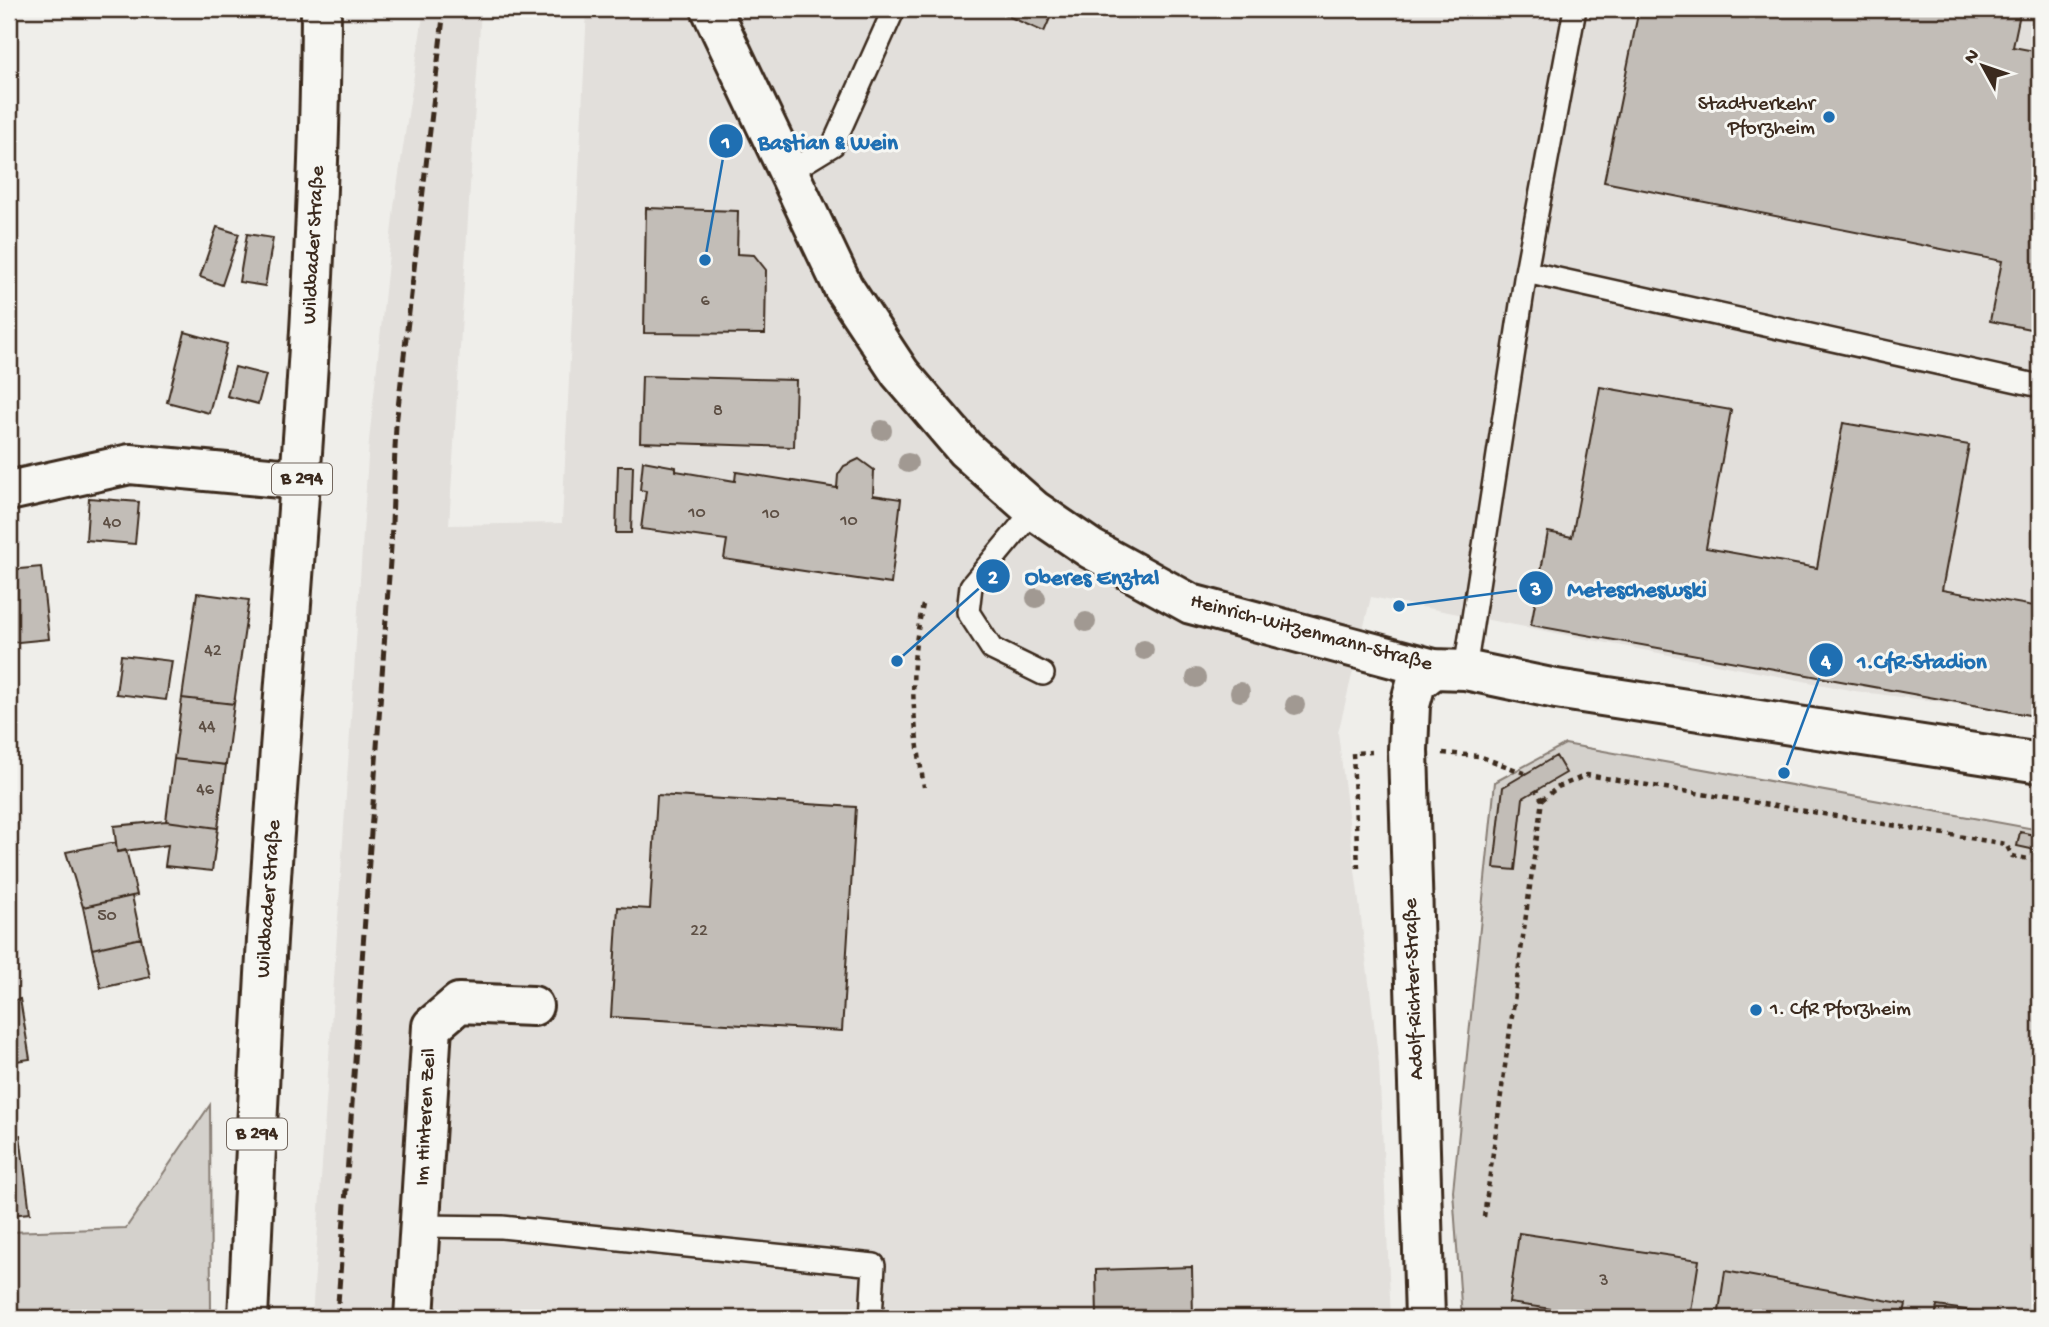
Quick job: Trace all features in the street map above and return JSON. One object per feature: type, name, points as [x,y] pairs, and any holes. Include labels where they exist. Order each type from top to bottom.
[{"type":"street","name":"Wildbader Straße","points":[[248,1318],[270,888],[302,480],[321,119],[321,9]]},
{"type":"street","name":"Heinrich-Witzenmann-Straße","points":[[711,9],[843,287],[900,373],[965,449],[1034,510],[1091,550],[1191,604],[1450,669],[1556,689],[2040,763]]},
{"type":"street","points":[[9,491],[130,464],[302,480]]},
{"type":"street","name":"Adolf-Richter-Straße","points":[[1425,1318],[1408,750],[1410,705],[1416,683],[1450,669]]},
{"type":"street","name":"Im Hinteren Zeil","points":[[414,1318],[432,1026],[459,1003],[533,1006]]},
{"type":"lane","points":[[788,173],[833,145],[894,9]]},
{"type":"lane","points":[[1450,669],[1575,9]]},
{"type":"lane","points":[[1526,272],[2040,386]]},
{"type":"lane","points":[[1034,510],[971,586],[968,612],[992,649],[1043,674]]},
{"type":"lane","points":[[420,1226],[502,1227],[874,1265],[871,1318]]},
{"type":"path","points":[[923,605],[913,649],[912,711],[924,787]]},
{"type":"path","points":[[1353,753],[1358,868]]},
{"type":"path","points":[[1542,800],[1558,787],[1587,775],[2006,844],[2012,856],[2040,861]]},
{"type":"path","points":[[1485,1217],[1542,800],[1536,790]]},
{"type":"shaded area","points":[[424,9],[481,9],[449,525],[562,523],[587,9],[2040,9],[2040,715],[1855,691],[1371,597],[1338,733],[1379,1063],[1391,1318],[312,1318],[369,441],[394,207]]},
{"type":"shaded area","name":"1. CfR Pforzheim","points":[[1565,744],[2040,830],[2040,1318],[1462,1318],[1453,1191],[1495,782]]},
{"type":"shaded area","points":[[210,1105],[211,1318],[9,1318],[9,1232],[126,1228]]},
{"type":"building","points":[[992,9],[1054,9],[1044,32]]},
{"type":"building","name":"Stadtverkehr Pforzheim","points":[[1639,9],[2021,9],[2013,47],[2040,52],[2040,331],[1990,321],[2002,261],[1604,182]]},
{"type":"building","points":[[646,208],[738,211],[737,254],[754,255],[766,270],[765,334],[644,333]]},
{"type":"building","points":[[217,227],[239,234],[222,285],[200,277]]},
{"type":"building","points":[[247,234],[273,238],[265,286],[239,282]]},
{"type":"building","points":[[185,332],[227,344],[209,413],[167,402]]},
{"type":"building","points":[[235,367],[266,375],[258,404],[227,396]]},
{"type":"building","points":[[642,376],[796,380],[794,447],[640,442]]},
{"type":"building","points":[[1600,387],[1731,410],[1706,548],[1817,568],[1843,423],[1969,445],[1942,590],[2040,607],[2040,717],[1531,625],[1548,532],[1572,537]]},
{"type":"building","points":[[859,459],[874,470],[873,495],[901,499],[891,584],[724,559],[727,540],[641,529],[646,491],[640,490],[643,461],[676,467],[676,471],[735,481],[736,472],[837,488],[838,475],[844,466]]},
{"type":"building","points":[[618,466],[633,466],[631,533],[616,533]]},
{"type":"building","points":[[89,498],[139,502],[135,544],[86,540]]},
{"type":"building","points":[[41,567],[49,639],[9,643],[9,570]]},
{"type":"building","points":[[197,593],[249,600],[234,704],[182,698]]},
{"type":"building","points":[[121,655],[172,661],[166,700],[116,694]]},
{"type":"building","points":[[182,698],[234,704],[226,765],[174,759]]},
{"type":"building","points":[[1556,756],[1566,773],[1523,798],[1515,870],[1494,868],[1503,787]]},
{"type":"building","points":[[174,759],[226,765],[218,828],[166,821]]},
{"type":"building","points":[[657,795],[856,807],[842,1031],[611,1017],[618,907],[650,909]]},
{"type":"building","points":[[166,821],[218,828],[212,871],[165,866],[168,845],[117,852],[114,826]]},
{"type":"building","points":[[2020,832],[2040,836],[2040,851],[2017,846]]},
{"type":"building","points":[[116,842],[117,852],[126,850],[137,895],[83,907],[66,852]]},
{"type":"building","points":[[132,896],[141,938],[92,949],[83,907]]},
{"type":"building","points":[[141,938],[150,977],[101,988],[92,949]]},
{"type":"building","points":[[20,999],[30,1059],[9,1062],[9,1001]]},
{"type":"building","points":[[20,1135],[30,1213],[9,1215],[9,1136]]},
{"type":"building","points":[[1519,1233],[1699,1260],[1690,1318],[1615,1318],[1509,1303]]},
{"type":"building","points":[[1192,1267],[1193,1318],[1097,1318],[1096,1270]]},
{"type":"building","points":[[1725,1271],[1906,1304],[1903,1318],[1718,1318]]},
{"type":"building","points":[[1937,1306],[2024,1318],[1935,1318]]},
{"type":"railway","points":[[337,1318],[391,547],[396,425],[444,9]]},
{"type":"place","name":"Stadtverkehr Pforzheim","points":[[1829,117]]},
{"type":"place","name":"Bastian & Wein","points":[[705,260]]},
{"type":"place","name":"Metescheswski","points":[[1399,606]]},
{"type":"place","name":"Oberes Enztal","points":[[897,661]]},
{"type":"place","name":"1.CfR-Stadion","points":[[1784,773]]},
{"type":"place","name":"1. CfR Pforzheim","points":[[1756,1010]]}]
